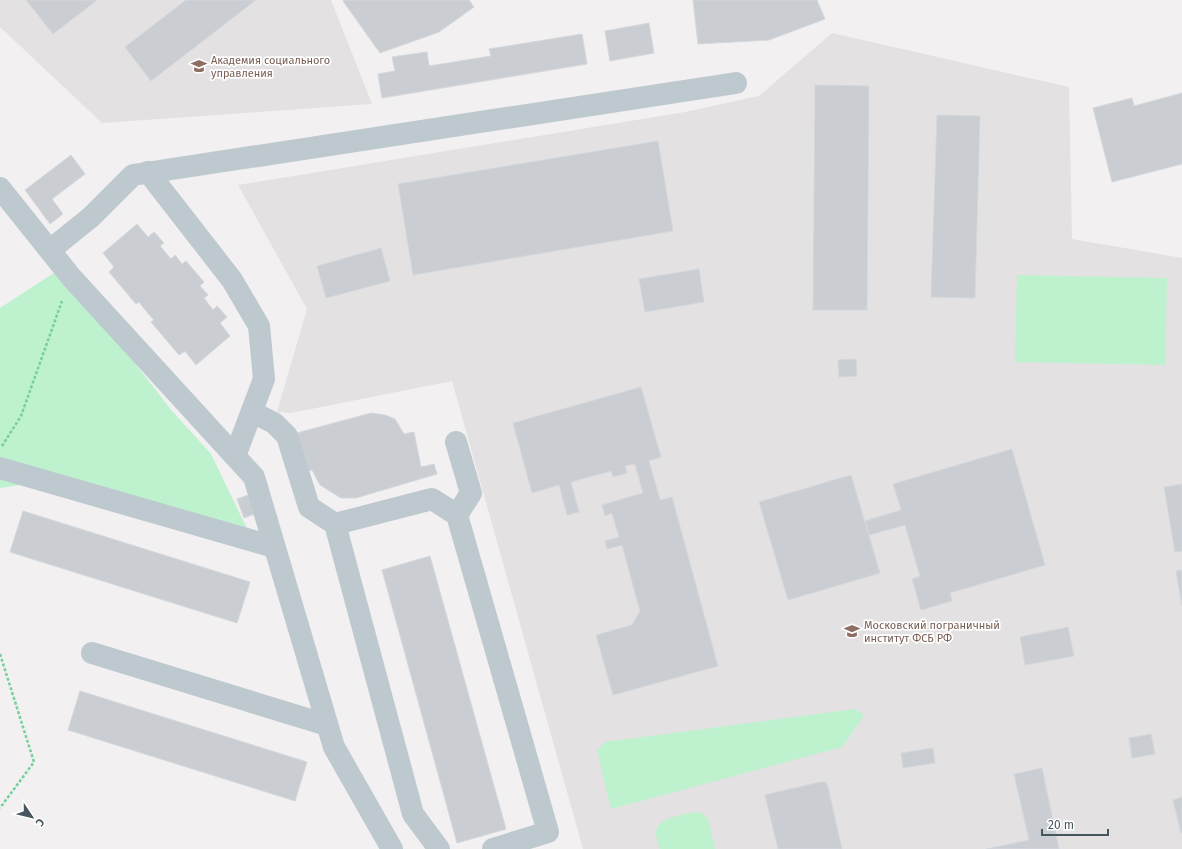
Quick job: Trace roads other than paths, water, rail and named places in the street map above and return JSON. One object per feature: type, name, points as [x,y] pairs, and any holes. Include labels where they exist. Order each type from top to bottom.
[{"type":"lane","points":[[50,250],[91,217],[133,175],[736,83]]},
{"type":"lane","points":[[148,172],[232,280],[259,326],[264,379],[235,456]]},
{"type":"lane","points":[[0,188],[71,277],[254,477],[334,747],[386,846]]},
{"type":"lane","points":[[252,412],[274,423],[287,436],[310,507],[335,524],[413,814],[438,849]]},
{"type":"lane","points":[[456,442],[471,493],[457,515]]},
{"type":"lane","points":[[0,468],[274,547]]},
{"type":"lane","points":[[335,524],[432,499],[457,515],[548,832],[493,849]]},
{"type":"lane","points":[[92,652],[327,724]]},
{"type":"place","name":"Академия социального управления","points":[[199,66]]},
{"type":"place","name":"Московский пограничный институт ФСБ РФ","points":[[852,631]]}]
